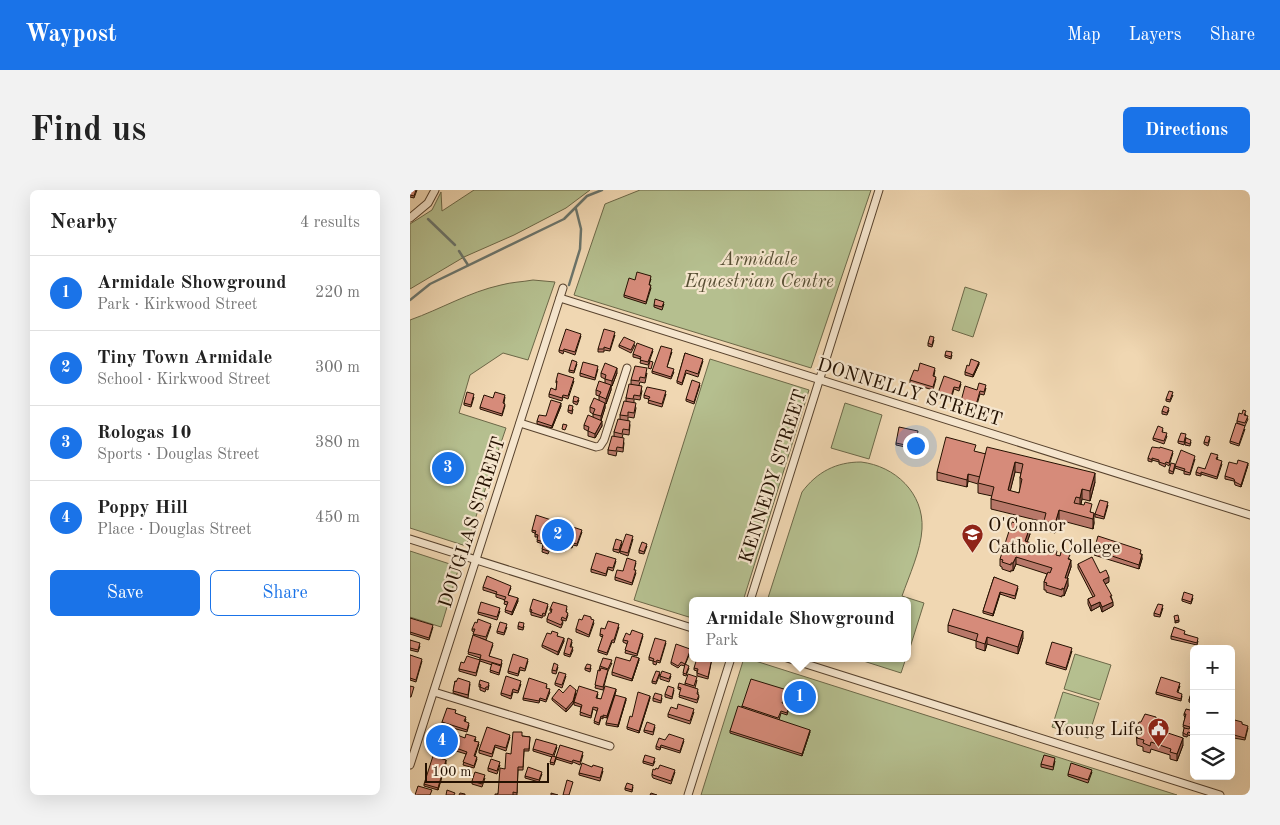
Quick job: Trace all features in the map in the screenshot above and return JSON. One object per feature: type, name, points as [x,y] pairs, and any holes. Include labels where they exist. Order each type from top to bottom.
[{"type":"street","points":[[410,218],[424,207],[435,190]]},
{"type":"street","name":"KENNEDY STREET","points":[[751,597],[879,190]]},
{"type":"street","name":"DOUGLAS STREET","points":[[410,765],[563,288]]},
{"type":"street","name":"DONNELLY STREET","points":[[560,298],[1250,514]]},
{"type":"street","points":[[520,423],[596,447],[600,446],[604,440],[627,368]]},
{"type":"street","points":[[410,539],[689,627]]},
{"type":"street","points":[[688,795],[730,662]]},
{"type":"street","points":[[800,662],[1220,795]]},
{"type":"street","points":[[434,692],[610,746]]},
{"type":"green space","points":[[474,190],[590,190],[566,208],[514,235],[464,257],[410,289],[410,224],[432,210],[441,192],[442,211]]},
{"type":"green space","name":"Armidale Equestrian Centre","points":[[640,190],[871,190],[811,368],[574,295],[605,204]]},
{"type":"green space","points":[[533,280],[555,282],[528,360],[503,353],[470,375],[459,413],[506,428],[466,546],[410,528],[410,320],[489,288]]},
{"type":"green space","points":[[965,287],[987,294],[973,337],[952,330]]},
{"type":"green space","points":[[710,359],[809,390],[744,597],[689,597],[689,617],[634,600]]},
{"type":"green space","points":[[845,403],[882,415],[869,459],[831,448]]},
{"type":"green space","points":[[852,462],[873,465],[896,475],[913,493],[918,504],[921,516],[921,537],[902,596],[905,597],[768,597],[802,492],[814,479],[828,469]]},
{"type":"green space","points":[[410,551],[459,567],[441,627],[410,617]]},
{"type":"green space","points":[[911,599],[924,603],[911,644]]},
{"type":"green space","points":[[1075,654],[1111,665],[1100,700],[1064,689]]},
{"type":"green space","points":[[743,662],[759,662],[1177,795],[701,795]]},
{"type":"green space","points":[[867,662],[905,662],[901,673]]},
{"type":"green space","points":[[1063,692],[1099,703],[1088,738],[1052,727]]},
{"type":"building","points":[[410,190],[416,190],[414,196],[410,195]]},
{"type":"building","points":[[637,272],[651,276],[649,285],[651,285],[646,302],[624,295],[629,278],[635,280]]},
{"type":"building","points":[[655,299],[664,302],[662,307],[654,305]]},
{"type":"building","points":[[566,329],[581,334],[575,352],[564,349],[563,351],[559,350]]},
{"type":"building","points":[[604,329],[615,332],[610,349],[604,347],[604,349],[598,349]]},
{"type":"building","points":[[930,336],[934,337],[932,345],[928,343]]},
{"type":"building","points":[[624,337],[635,342],[631,350],[619,345]]},
{"type":"building","points":[[637,343],[653,349],[648,362],[640,360],[641,357],[633,354]]},
{"type":"building","points":[[661,346],[672,349],[667,367],[674,369],[671,377],[652,371]]},
{"type":"building","points":[[946,351],[952,352],[951,357],[945,355]]},
{"type":"building","points":[[685,353],[703,359],[698,374],[686,370],[682,383],[677,381]]},
{"type":"building","points":[[971,359],[979,362],[973,375],[965,372]]},
{"type":"building","points":[[572,360],[577,362],[574,371],[569,370]]},
{"type":"building","points":[[650,361],[653,362],[651,369],[648,368]]},
{"type":"building","points":[[583,362],[598,366],[595,378],[580,373]]},
{"type":"building","points":[[605,363],[617,368],[612,381],[605,379],[606,375],[601,373]]},
{"type":"building","points":[[920,363],[935,368],[933,376],[936,377],[933,387],[910,380],[914,370],[918,371]]},
{"type":"building","points":[[635,366],[647,368],[645,378],[640,377],[639,381],[631,380]]},
{"type":"building","points":[[558,373],[574,378],[568,396],[563,395],[562,398],[549,394],[551,388],[556,390]]},
{"type":"building","points":[[944,376],[961,382],[959,388],[954,387],[951,397],[938,393]]},
{"type":"building","points":[[692,380],[700,383],[694,402],[686,399]]},
{"type":"building","points":[[599,381],[611,385],[606,399],[599,396],[601,392],[596,390]]},
{"type":"building","points":[[979,383],[986,385],[984,392],[980,391],[976,405],[961,401],[965,386],[977,390]]},
{"type":"building","points":[[629,384],[642,386],[640,396],[634,395],[633,399],[626,398]]},
{"type":"building","points":[[647,387],[666,391],[662,404],[648,400],[650,397],[644,395]]},
{"type":"building","points":[[1169,391],[1173,392],[1170,400],[1166,399]]},
{"type":"building","points":[[467,392],[474,394],[471,405],[464,403]]},
{"type":"building","points":[[495,392],[505,395],[502,414],[480,407],[484,395],[493,398]]},
{"type":"building","points":[[574,396],[579,398],[577,402],[573,401]]},
{"type":"building","points":[[594,398],[605,403],[601,416],[593,414],[595,409],[590,407]]},
{"type":"building","points":[[551,400],[561,403],[552,426],[537,421],[539,415],[546,416]]},
{"type":"building","points":[[624,401],[636,403],[634,413],[628,412],[628,416],[620,415]]},
{"type":"building","points":[[569,405],[573,406],[572,411],[568,410]]},
{"type":"building","points":[[1164,406],[1169,408],[1167,413],[1162,411]]},
{"type":"building","points":[[1243,410],[1246,411],[1244,415],[1248,416],[1245,423],[1237,421],[1239,413],[1242,414]]},
{"type":"building","points":[[588,415],[602,421],[595,434],[588,431],[589,427],[584,425]]},
{"type":"building","points":[[618,419],[630,421],[629,430],[623,429],[622,434],[614,432]]},
{"type":"building","points":[[1236,423],[1245,426],[1239,444],[1230,441]]},
{"type":"building","points":[[563,424],[567,425],[565,430],[562,429]]},
{"type":"building","points":[[1158,426],[1163,428],[1162,432],[1167,433],[1164,441],[1153,438]]},
{"type":"building","points":[[899,427],[918,431],[915,447],[896,443]]},
{"type":"building","points":[[1181,433],[1186,434],[1184,442],[1178,441]]},
{"type":"building","points":[[612,436],[624,438],[623,448],[617,447],[616,451],[608,450]]},
{"type":"building","points":[[1206,436],[1210,437],[1208,443],[1204,442]]},
{"type":"building","points":[[946,437],[976,445],[974,451],[986,454],[980,477],[968,474],[967,480],[937,472]]},
{"type":"building","points":[[1186,438],[1191,440],[1190,444],[1185,442]]},
{"type":"building","points":[[987,447],[1095,473],[1090,491],[1082,489],[1080,498],[1076,497],[1074,503],[1084,505],[1085,502],[1092,504],[1090,512],[1094,513],[1093,519],[1059,510],[1055,524],[1044,521],[1046,513],[991,499],[994,487],[978,483]],"holes":[[[1015,462],[1023,464],[1019,493],[1008,490]]]},
{"type":"building","points":[[1152,447],[1173,451],[1169,463],[1166,462],[1165,464],[1159,462],[1159,460],[1148,458]]},
{"type":"building","points":[[1181,450],[1195,456],[1190,473],[1184,471],[1185,469],[1175,466]]},
{"type":"building","points":[[1211,453],[1218,455],[1216,459],[1222,461],[1217,477],[1196,472],[1198,467],[1205,469]]},
{"type":"building","points":[[1238,460],[1248,463],[1241,485],[1235,482],[1234,479],[1225,476],[1229,462],[1237,464]]},
{"type":"building","points":[[1171,463],[1175,464],[1173,472],[1169,470]]},
{"type":"building","points":[[1100,500],[1108,502],[1104,517],[1095,514]]},
{"type":"building","points":[[536,515],[582,530],[577,544],[573,543],[572,546],[568,544],[566,549],[551,544],[548,551],[542,549],[544,542],[537,540],[538,535],[535,534],[536,531],[532,530]]},
{"type":"building","points":[[1012,522],[1030,527],[1025,541],[1057,551],[1056,555],[1060,556],[1061,552],[1070,555],[1068,559],[1071,560],[1065,578],[1068,578],[1064,589],[1046,585],[1047,583],[1044,582],[1052,568],[1016,557],[1011,565],[1002,562],[1003,560],[1000,559]]},
{"type":"building","points":[[626,534],[633,536],[628,553],[620,551]]},
{"type":"building","points":[[1098,536],[1141,550],[1140,554],[1142,554],[1139,565],[1094,550]]},
{"type":"building","points":[[616,539],[622,541],[619,550],[613,549]]},
{"type":"building","points":[[642,542],[647,544],[644,552],[639,550]]},
{"type":"building","points":[[596,553],[616,559],[613,568],[608,567],[606,574],[591,569]]},
{"type":"building","points":[[1092,557],[1100,573],[1106,570],[1109,577],[1103,580],[1112,596],[1110,596],[1113,602],[1102,607],[1100,602],[1091,606],[1088,599],[1095,596],[1078,564]]},
{"type":"building","points":[[627,558],[636,561],[634,570],[636,570],[632,583],[615,577],[617,570],[623,571]]},
{"type":"building","points":[[487,576],[511,586],[508,595],[518,598],[512,612],[505,610],[508,602],[504,601],[506,597],[483,587]]},
{"type":"building","points":[[994,577],[1018,586],[1015,596],[1000,592],[993,614],[983,611]]},
{"type":"building","points":[[1184,592],[1193,595],[1191,602],[1182,599]]},
{"type":"building","points":[[533,599],[548,604],[545,614],[543,613],[542,616],[531,612]]},
{"type":"building","points":[[481,602],[500,608],[497,617],[478,612]]},
{"type":"building","points":[[553,602],[567,606],[566,612],[568,613],[566,619],[562,617],[561,625],[547,619],[549,613],[551,613],[552,609],[550,609]]},
{"type":"building","points":[[1158,604],[1163,605],[1160,615],[1154,613]]},
{"type":"building","points":[[953,609],[1023,631],[1018,647],[987,637],[985,644],[976,641],[978,634],[948,625]]},
{"type":"building","points":[[584,615],[594,620],[589,635],[576,629],[579,619],[582,620]]},
{"type":"building","points":[[1178,615],[1179,620],[1175,621],[1174,616]]},
{"type":"building","points":[[410,618],[433,625],[429,638],[410,632]]},
{"type":"building","points":[[478,619],[491,624],[486,637],[473,634],[475,629],[472,629]]},
{"type":"building","points":[[608,621],[619,624],[607,653],[598,650],[603,635],[600,634],[601,628],[605,629]]},
{"type":"building","points":[[500,622],[507,624],[504,633],[497,631]]},
{"type":"building","points":[[519,622],[524,623],[523,628],[518,626]]},
{"type":"building","points":[[1174,627],[1185,631],[1184,634],[1198,638],[1197,643],[1171,636]]},
{"type":"building","points":[[632,630],[643,634],[637,654],[625,650],[628,641],[623,640],[626,633],[630,635]]},
{"type":"building","points":[[552,631],[558,633],[557,636],[564,638],[558,652],[542,645],[547,633],[551,634]]},
{"type":"building","points":[[473,635],[493,643],[489,656],[502,660],[501,665],[480,659],[481,655],[468,652]]},
{"type":"building","points":[[568,638],[572,640],[570,647],[573,647],[570,655],[564,653]]},
{"type":"building","points":[[655,638],[666,641],[660,661],[657,660],[656,662],[649,657]]},
{"type":"building","points":[[410,640],[420,643],[418,650],[410,648]]},
{"type":"building","points":[[1052,642],[1072,648],[1066,668],[1046,662]]},
{"type":"building","points":[[676,644],[689,649],[685,664],[681,662],[678,666],[671,662]]},
{"type":"building","points":[[513,654],[528,659],[525,669],[520,667],[518,674],[508,671]]},
{"type":"building","points":[[410,655],[422,659],[416,680],[410,678]]},
{"type":"building","points":[[467,656],[480,660],[476,673],[459,669],[461,662],[464,663]]},
{"type":"building","points":[[632,656],[639,658],[632,679],[612,672],[616,657],[630,661]]},
{"type":"building","points":[[603,658],[612,660],[608,669],[600,666]]},
{"type":"building","points":[[696,662],[711,662],[708,677],[697,673],[698,669],[694,668]]},
{"type":"building","points":[[492,663],[501,666],[499,673],[490,670]]},
{"type":"building","points":[[554,663],[558,665],[556,671],[552,670]]},
{"type":"building","points":[[587,664],[591,665],[590,669],[585,668]]},
{"type":"building","points":[[685,664],[689,666],[686,674],[683,673]]},
{"type":"building","points":[[601,668],[608,670],[603,687],[595,685],[598,670],[600,671]]},
{"type":"building","points":[[656,671],[660,672],[656,682],[652,681]]},
{"type":"building","points":[[662,671],[671,674],[669,679],[660,676]]},
{"type":"building","points":[[559,672],[566,674],[562,685],[555,683]]},
{"type":"building","points":[[688,674],[697,677],[694,686],[685,683]]},
{"type":"building","points":[[506,676],[521,681],[518,691],[513,689],[511,696],[501,693]]},
{"type":"building","points":[[1161,677],[1180,683],[1177,692],[1182,694],[1181,699],[1156,692]]},
{"type":"building","points":[[458,678],[470,682],[468,695],[453,691],[455,681]]},
{"type":"building","points":[[529,678],[547,684],[546,688],[550,689],[546,700],[540,698],[539,701],[523,698]]},
{"type":"building","points":[[751,679],[787,690],[782,703],[789,705],[787,713],[781,711],[778,718],[742,706]]},
{"type":"building","points":[[480,680],[489,683],[488,687],[485,689],[480,687]]},
{"type":"building","points":[[679,683],[698,689],[697,694],[699,695],[697,700],[679,695],[681,688],[678,687]]},
{"type":"building","points":[[570,685],[576,690],[573,701],[566,709],[552,698],[559,689],[563,693]]},
{"type":"building","points":[[410,686],[414,687],[411,697],[410,697]]},
{"type":"building","points":[[579,686],[598,692],[596,698],[601,699],[605,686],[616,689],[607,716],[601,716],[599,723],[594,721],[598,708],[593,707],[591,716],[580,712],[582,705],[574,702]]},
{"type":"building","points":[[668,686],[674,688],[672,697],[665,694]]},
{"type":"building","points":[[638,692],[650,696],[639,731],[627,727],[630,716],[632,717]]},
{"type":"building","points":[[655,693],[662,695],[661,701],[653,698]]},
{"type":"building","points":[[615,695],[626,698],[618,725],[606,723]]},
{"type":"building","points":[[678,704],[694,709],[690,721],[668,714],[671,707],[677,709]]},
{"type":"building","points":[[738,706],[810,730],[802,754],[730,731]]},
{"type":"building","points":[[447,708],[456,710],[455,713],[466,717],[464,721],[469,723],[467,730],[442,722]]},
{"type":"building","points":[[1186,709],[1190,710],[1190,727],[1183,725],[1186,714],[1184,714]]},
{"type":"building","points":[[1145,714],[1156,717],[1153,727],[1183,738],[1177,754],[1170,752],[1171,749],[1151,742],[1150,746],[1143,743],[1144,740],[1137,738],[1139,733],[1136,729]]},
{"type":"building","points":[[1235,720],[1248,726],[1245,738],[1235,735]]},
{"type":"building","points":[[647,722],[655,725],[653,732],[644,730]]},
{"type":"building","points":[[439,725],[452,729],[445,752],[432,748]]},
{"type":"building","points":[[487,727],[510,735],[506,748],[495,745],[492,754],[479,750]]},
{"type":"building","points":[[1190,727],[1190,733],[1188,732],[1187,735],[1183,733],[1184,728],[1189,729]]},
{"type":"building","points":[[513,732],[522,732],[522,736],[530,737],[529,749],[524,749],[523,767],[518,767],[517,793],[513,792],[513,795],[495,795],[498,794],[500,768],[505,769],[506,753],[511,754]]},
{"type":"building","points":[[466,734],[476,737],[474,741],[479,742],[474,756],[477,757],[474,766],[463,762],[467,752],[456,748],[458,743],[455,742],[457,735],[465,738]]},
{"type":"building","points":[[669,734],[684,739],[680,751],[661,745],[660,748],[656,746],[659,738],[665,740]]},
{"type":"building","points":[[536,739],[557,745],[553,755],[533,749]]},
{"type":"building","points":[[560,745],[583,752],[580,762],[573,760],[572,762],[556,757]]},
{"type":"building","points":[[645,755],[655,758],[653,764],[643,761]]},
{"type":"building","points":[[1044,755],[1055,758],[1053,767],[1041,764]]},
{"type":"building","points":[[433,756],[446,760],[438,788],[424,784]]},
{"type":"building","points":[[552,756],[556,757],[554,763],[550,762]]},
{"type":"building","points":[[491,759],[500,762],[497,771],[488,768]]},
{"type":"building","points":[[582,763],[592,767],[593,765],[603,768],[600,778],[579,773]]},
{"type":"building","points":[[1071,763],[1092,770],[1088,780],[1068,774]]},
{"type":"building","points":[[660,765],[675,770],[671,781],[652,774],[653,769],[658,769]]},
{"type":"building","points":[[528,767],[542,772],[539,780],[525,776]]},
{"type":"building","points":[[475,772],[485,775],[482,784],[472,781]]},
{"type":"building","points":[[567,780],[573,782],[569,795],[563,795]]},
{"type":"building","points":[[627,783],[633,785],[632,790],[625,788]]},
{"type":"building","points":[[418,786],[432,790],[430,795],[415,795]]},
{"type":"building","points":[[447,790],[455,793],[454,795],[446,795]]},
{"type":"waterway","points":[[410,300],[430,284],[564,219],[587,196],[602,190]]},
{"type":"waterway","points":[[569,285],[580,249],[581,229],[576,209]]},
{"type":"waterway","points":[[428,219],[455,245]]},
{"type":"waterway","points":[[459,251],[468,265]]},
{"type":"place","name":"Rologas 10","points":[[448,468]]},
{"type":"place","name":"Tiny Town Armidale","points":[[558,535]]},
{"type":"place","name":"O'Connor Catholic College","points":[[972,554]]},
{"type":"place","name":"Armidale Showground","points":[[800,697]]},
{"type":"place","name":"Poppy Hill","points":[[442,741]]},
{"type":"place","name":"Young Life","points":[[1159,747]]}]
